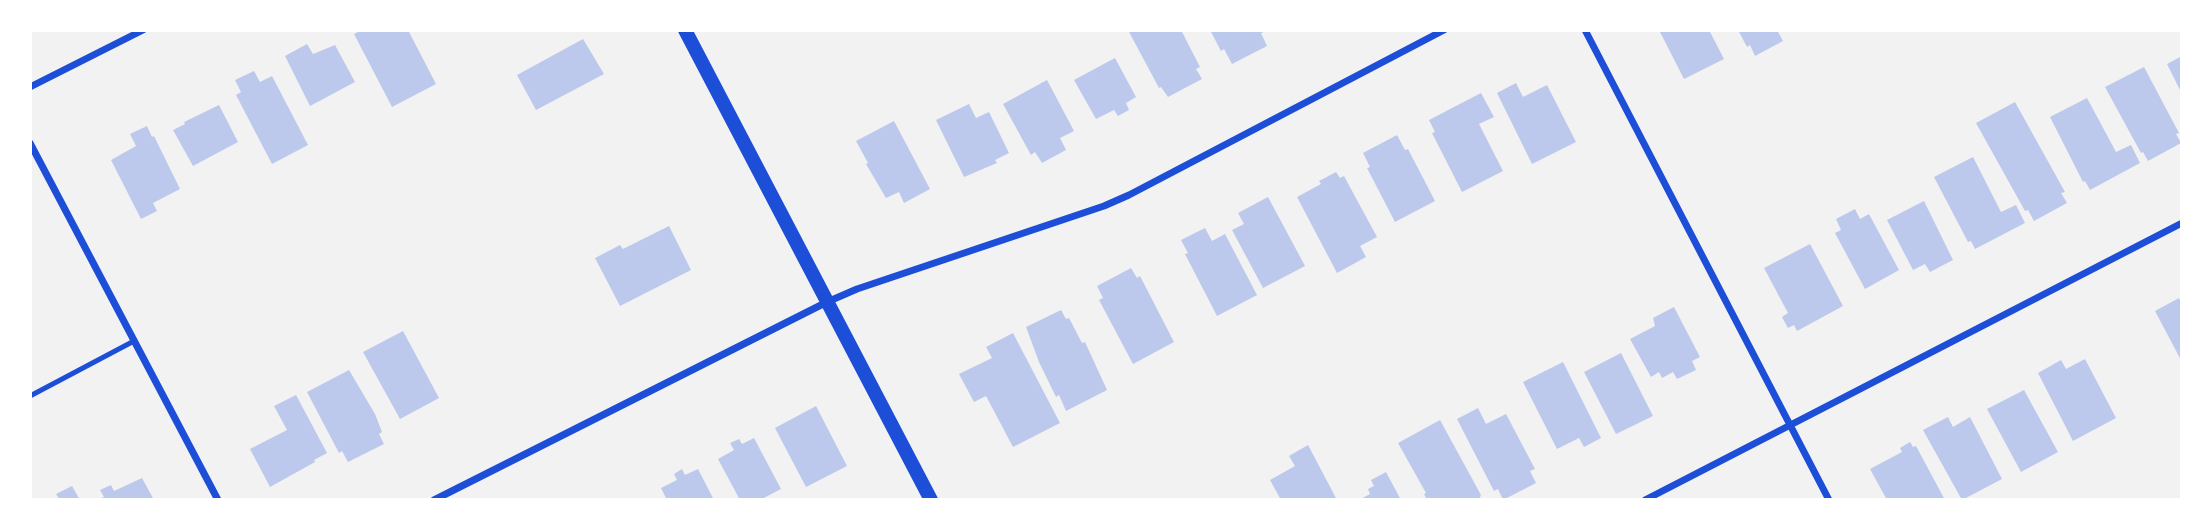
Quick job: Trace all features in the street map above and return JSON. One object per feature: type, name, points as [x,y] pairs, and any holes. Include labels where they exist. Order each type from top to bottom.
[{"type":"main road","points":[[685,30],[931,500]]},
{"type":"street","points":[[30,87],[143,30]]},
{"type":"street","points":[[435,500],[827,302],[857,289],[1104,206],[1129,195],[1444,30]]},
{"type":"street","points":[[1585,30],[1829,500]]},
{"type":"street","points":[[30,143],[218,500]]},
{"type":"street","points":[[1645,500],[2182,223]]},
{"type":"lane","points":[[30,396],[134,341]]},
{"type":"building","points":[[362,30],[408,30],[436,84],[392,107],[354,34]]},
{"type":"building","points":[[1128,30],[1181,30],[1200,67],[1196,69],[1202,79],[1168,97],[1161,87],[1159,88]]},
{"type":"building","points":[[1210,30],[1263,30],[1261,33],[1267,46],[1232,64],[1224,49],[1221,51]]},
{"type":"building","points":[[1659,30],[1709,30],[1724,59],[1684,79]]},
{"type":"building","points":[[1738,30],[1777,30],[1783,41],[1755,56]]},
{"type":"building","points":[[583,39],[604,74],[536,110],[517,75]]},
{"type":"building","points":[[307,44],[313,54],[335,45],[355,82],[310,106],[285,56]]},
{"type":"building","points":[[2182,56],[2182,94],[2167,64]]},
{"type":"building","points":[[1115,58],[1136,97],[1126,103],[1129,110],[1118,116],[1114,110],[1096,119],[1074,80]]},
{"type":"building","points":[[2144,67],[2179,133],[2176,134],[2181,143],[2148,161],[2105,87]]},
{"type":"building","points":[[254,71],[260,82],[272,76],[308,145],[272,164],[236,95],[241,92],[235,80]]},
{"type":"building","points":[[1047,80],[1074,131],[1060,138],[1066,150],[1042,163],[1035,152],[1031,155],[1003,104]]},
{"type":"building","points":[[1516,83],[1523,97],[1547,85],[1576,142],[1532,164],[1497,93]]},
{"type":"building","points":[[1481,93],[1494,117],[1479,124],[1503,171],[1462,192],[1432,133],[1435,132],[1429,120]]},
{"type":"building","points":[[2087,98],[2116,152],[2131,145],[2140,163],[2090,190],[2085,181],[2083,182],[2050,117]]},
{"type":"building","points":[[2015,102],[2065,192],[2061,193],[2067,203],[2034,221],[2028,210],[2025,211],[1976,123]]},
{"type":"building","points":[[969,104],[976,118],[989,112],[1009,153],[995,160],[997,163],[964,177],[936,120]]},
{"type":"building","points":[[219,105],[238,142],[193,166],[173,130]]},
{"type":"building","points":[[894,121],[930,189],[904,203],[899,192],[886,198],[856,141]]},
{"type":"building","points":[[147,126],[180,189],[153,203],[157,211],[141,219],[111,160],[136,146],[130,134]]},
{"type":"building","points":[[1397,135],[1405,150],[1408,149],[1435,201],[1395,222],[1367,168],[1370,167],[1363,153]]},
{"type":"building","points":[[1973,157],[2001,212],[2016,205],[2025,223],[1975,249],[1971,241],[1968,242],[1934,177]]},
{"type":"building","points":[[1336,172],[1340,178],[1344,176],[1377,237],[1360,246],[1366,257],[1337,273],[1297,197]]},
{"type":"building","points":[[1268,197],[1305,266],[1263,288],[1232,230],[1244,224],[1238,213]]},
{"type":"building","points":[[1924,201],[1953,260],[1930,272],[1925,264],[1913,270],[1887,220]]},
{"type":"building","points":[[1855,209],[1860,219],[1869,214],[1899,270],[1865,289],[1835,233],[1841,230],[1836,219]]},
{"type":"building","points":[[669,226],[691,270],[620,306],[595,258],[620,245],[623,249]]},
{"type":"building","points":[[1205,228],[1212,241],[1225,234],[1257,295],[1217,316],[1185,254],[1188,253],[1181,240]]},
{"type":"building","points":[[1810,244],[1843,306],[1797,331],[1794,325],[1788,328],[1782,317],[1788,313],[1764,268]]},
{"type":"building","points":[[1131,268],[1137,278],[1140,276],[1174,342],[1133,364],[1099,300],[1103,298],[1097,286]]},
{"type":"building","points":[[2179,298],[2182,305],[2182,362],[2155,311]]},
{"type":"building","points":[[1674,307],[1700,357],[1692,361],[1696,370],[1677,379],[1673,372],[1662,378],[1659,372],[1651,377],[1630,339],[1655,326],[1653,318]]},
{"type":"building","points":[[1061,310],[1066,319],[1069,318],[1082,343],[1085,342],[1107,390],[1066,411],[1039,362],[1026,327]]},
{"type":"building","points":[[403,331],[439,398],[400,419],[363,352]]},
{"type":"building","points":[[1013,333],[1060,423],[1013,447],[986,396],[974,402],[959,374],[992,358],[986,347]]},
{"type":"building","points":[[1621,353],[1653,416],[1616,434],[1584,372]]},
{"type":"building","points":[[2085,359],[2116,418],[2073,441],[2038,373],[2061,360],[2066,369]]},
{"type":"building","points":[[1563,362],[1601,438],[1584,447],[1579,438],[1557,449],[1523,382]]},
{"type":"building","points":[[349,370],[375,414],[384,444],[348,462],[342,451],[339,453],[307,392]]},
{"type":"building","points":[[2024,390],[2058,452],[2021,472],[1987,409]]},
{"type":"building","points":[[296,395],[327,453],[270,487],[250,449],[287,430],[274,406]]},
{"type":"building","points":[[816,406],[847,466],[806,487],[775,428]]},
{"type":"building","points":[[1478,408],[1486,424],[1506,414],[1535,469],[1530,471],[1536,483],[1503,500],[1498,489],[1494,491],[1457,419]]},
{"type":"building","points":[[1948,417],[1953,427],[1970,417],[2002,479],[1962,500],[1923,430]]},
{"type":"building","points":[[1440,420],[1481,495],[1479,500],[1427,500],[1424,494],[1426,493],[1398,443]]},
{"type":"building","points":[[754,438],[781,489],[760,500],[740,500],[718,459],[734,450],[730,443],[739,439],[742,444]]},
{"type":"building","points":[[1910,442],[1913,447],[1916,446],[1945,500],[1887,500],[1870,469],[1902,452],[1900,448]]},
{"type":"building","points":[[1308,445],[1337,500],[1281,500],[1270,480],[1295,466],[1289,456]]},
{"type":"building","points":[[682,469],[685,475],[698,469],[714,500],[667,500],[661,488],[677,480],[674,474]]},
{"type":"building","points":[[1386,472],[1401,500],[1359,500],[1370,494],[1368,489],[1374,486],[1371,480]]},
{"type":"building","points":[[142,478],[154,500],[102,500],[104,497],[100,490],[111,485],[114,491]]},
{"type":"building","points":[[72,486],[80,500],[60,500],[56,494]]}]
